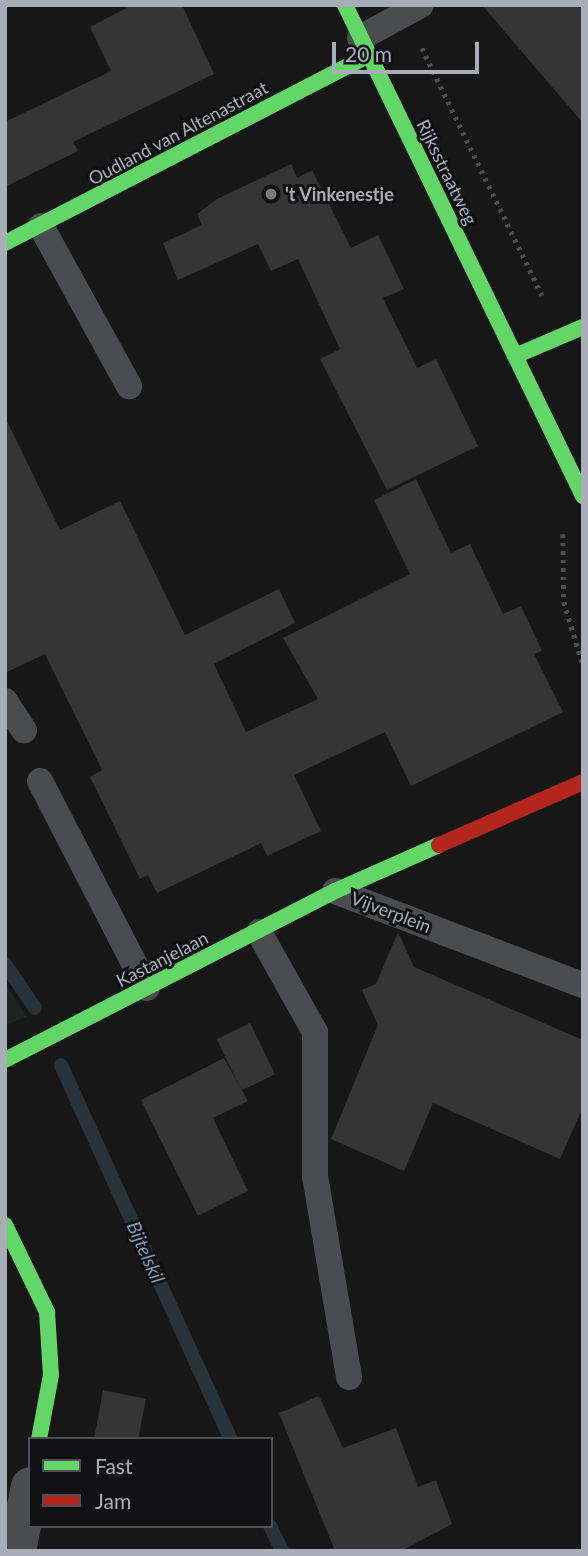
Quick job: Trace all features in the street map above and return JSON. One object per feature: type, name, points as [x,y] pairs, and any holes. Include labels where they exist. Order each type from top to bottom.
[{"type":"street","name":"Rijksstraatweg","points":[[345,5],[583,496]]},
{"type":"street","name":"Oudland van Altenastraat","points":[[5,243],[41,226],[365,47]]},
{"type":"street","points":[[515,356],[563,338],[583,327]]},
{"type":"street","name":"Vijverplein","points":[[335,891],[583,782]]},
{"type":"street","name":"Kastanjelaan","points":[[5,1060],[335,891]]},
{"type":"street","points":[[5,1225],[47,1312],[51,1375],[39,1437]]},
{"type":"street","points":[[18,1551],[28,1497]]},
{"type":"lane","points":[[365,47],[414,11]]},
{"type":"lane","points":[[41,226],[129,386]]},
{"type":"lane","points":[[5,701],[24,730]]},
{"type":"lane","points":[[40,781],[147,988]]},
{"type":"lane","name":"Vijverplein","points":[[335,891],[583,985]]},
{"type":"lane","points":[[259,932],[315,1032],[315,1176],[349,1377]]},
{"type":"path","name":"Rijksstraatweg","points":[[414,11],[563,338]]},
{"type":"path","points":[[562,452],[564,602],[583,665]]},
{"type":"shaded area","points":[[5,983],[27,1017],[5,1025]]},
{"type":"building","points":[[132,5],[182,5],[214,74],[73,142],[78,151],[5,187],[5,122],[111,71],[90,27]]},
{"type":"building","points":[[482,5],[583,5],[583,123]]},
{"type":"building","points":[[291,164],[297,178],[312,170],[351,248],[378,235],[404,289],[383,298],[417,368],[436,359],[478,446],[387,490],[320,359],[340,349],[298,259],[271,271],[258,244],[178,280],[163,243],[202,225],[197,214],[217,199]]},
{"type":"building","points":[[5,417],[60,530],[120,501],[185,635],[279,589],[295,623],[214,664],[246,732],[318,699],[283,638],[410,574],[374,500],[416,479],[451,553],[470,544],[503,614],[521,606],[542,651],[534,654],[563,712],[411,786],[385,732],[294,775],[321,831],[267,856],[261,843],[157,893],[148,875],[140,879],[90,777],[102,770],[45,654],[5,673]]},
{"type":"building","points":[[398,932],[414,967],[583,1040],[583,1107],[560,1159],[433,1103],[404,1171],[331,1139],[378,1025],[362,990],[376,984]]},
{"type":"building","points":[[250,1023],[275,1074],[242,1090],[217,1039]]},
{"type":"building","points":[[224,1058],[248,1101],[213,1118],[248,1191],[198,1216],[141,1100]]},
{"type":"building","points":[[103,1390],[146,1399],[138,1437],[94,1437]]},
{"type":"building","points":[[319,1396],[343,1448],[396,1428],[418,1487],[436,1480],[452,1524],[401,1551],[335,1551],[279,1413]]},
{"type":"waterway","name":"Bijtelskil","points":[[5,964],[35,1008]]},
{"type":"waterway","name":"Bijtelskil","points":[[61,1065],[230,1437]]},
{"type":"waterway","name":"Bijtelskil","points":[[271,1528],[282,1551]]},
{"type":"traffic: fast","points":[[345,5],[583,496]]},
{"type":"traffic: fast","points":[[5,243],[369,55]]},
{"type":"traffic: fast","points":[[515,356],[583,327]]},
{"type":"traffic: fast","points":[[5,1060],[335,891],[439,845]]},
{"type":"traffic: fast","points":[[5,1225],[47,1312],[51,1375],[39,1437]]},
{"type":"traffic: jam","points":[[439,845],[583,782]]},
{"type":"place","name":"'t Vinkenestje","points":[[271,194]]}]
